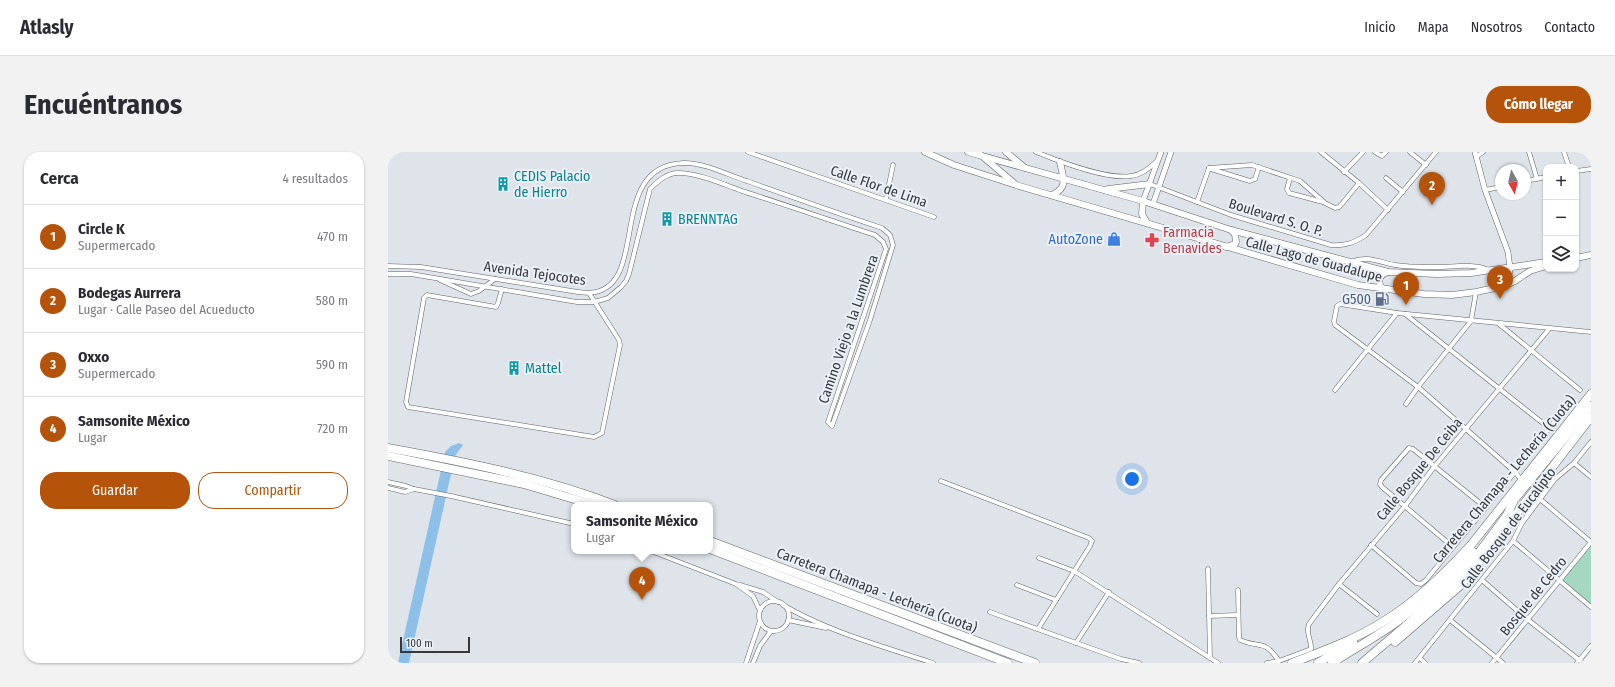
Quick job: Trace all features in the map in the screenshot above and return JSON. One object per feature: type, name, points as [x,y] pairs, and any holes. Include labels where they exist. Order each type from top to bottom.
[{"type":"highway","name":"Carretera Chamapa - Lechería (Cuota)","points":[[1292,663],[1337,645],[1380,624],[1416,599],[1471,545],[1591,394]]},
{"type":"highway","name":"Carretera Chamapa - Lechería (Cuota)","points":[[1362,663],[1437,599],[1463,574],[1507,515],[1514,500],[1591,406]]},
{"type":"highway","points":[[1370,663],[1462,584],[1591,417]]},
{"type":"highway","points":[[388,448],[456,465],[584,502]]},
{"type":"highway","points":[[388,456],[440,461]]},
{"type":"highway","points":[[456,465],[526,477],[605,502]]},
{"type":"highway","points":[[1332,663],[1394,624],[1431,595],[1458,570],[1514,500]]},
{"type":"highway","name":"Carretera Chamapa - Lechería (Cuota)","points":[[713,542],[1035,663]]},
{"type":"highway","name":"Carretera Chamapa - Lechería (Cuota)","points":[[713,550],[1008,663]]},
{"type":"highway","points":[[1318,663],[1367,634],[1380,624]]},
{"type":"highway","points":[[979,652],[997,663]]},
{"type":"main road","name":"Calle Lago de Guadalupe","points":[[925,152],[954,165],[1016,185],[1335,279],[1384,290],[1452,295],[1476,292],[1504,286],[1530,271],[1543,267]]},
{"type":"main road","name":"Calle Lago de Guadalupe","points":[[968,152],[1104,189],[1231,230],[1388,272],[1437,274],[1510,268],[1543,262]]},
{"type":"main road","points":[[976,152],[1016,185]]},
{"type":"main road","points":[[1006,152],[1025,168]]},
{"type":"main road","points":[[1052,195],[1062,189],[1063,178],[1060,162]]},
{"type":"main road","points":[[1104,189],[1150,184]]},
{"type":"main road","points":[[1144,201],[1142,214],[1147,223]]},
{"type":"main road","points":[[1224,247],[1235,244],[1236,242],[1235,234],[1231,230]]},
{"type":"main road","points":[[1579,257],[1591,255]]},
{"type":"main road","points":[[1579,261],[1591,259]]},
{"type":"main road","points":[[1504,286],[1510,268]]},
{"type":"main road","points":[[1384,290],[1380,286],[1379,279],[1382,274],[1388,272]]},
{"type":"street","name":"Calle Flor de Lima","points":[[748,152],[934,216]]},
{"type":"street","points":[[1036,152],[1060,162],[1113,176],[1130,177],[1139,175],[1159,159]]},
{"type":"street","points":[[1144,201],[1161,152]]},
{"type":"street","points":[[1153,204],[1171,152]]},
{"type":"street","points":[[1321,152],[1359,183],[1388,210]]},
{"type":"street","points":[[1344,172],[1363,152]]},
{"type":"street","points":[[1375,152],[1382,156],[1386,152]]},
{"type":"street","points":[[1410,152],[1426,165]]},
{"type":"street","name":"Boulevard S. O. P.","points":[[1150,184],[1231,216],[1331,245],[1345,245],[1357,241],[1366,235],[1436,152]]},
{"type":"street","points":[[1483,152],[1475,154],[1485,190],[1508,252],[1510,268]]},
{"type":"street","points":[[1529,152],[1537,179]]},
{"type":"street","points":[[1564,152],[1568,164]]},
{"type":"street","points":[[1159,159],[1168,162]]},
{"type":"street","name":"Avenida Tejocotes","points":[[388,266],[421,267],[578,292],[589,293],[603,290],[615,280],[619,274],[636,198],[646,181],[657,170],[670,164],[692,163],[721,172],[882,228],[887,232],[892,240]]},
{"type":"street","points":[[886,199],[893,165]]},
{"type":"street","name":"Boulevard S. O. P.","points":[[1209,168],[1248,165],[1259,167],[1300,181],[1325,203],[1335,208],[1339,207],[1359,183]]},
{"type":"street","points":[[1197,202],[1209,168],[1250,181],[1255,179],[1259,167]]},
{"type":"street","points":[[1579,171],[1591,169]]},
{"type":"street","name":"Avenida Tejocotes","points":[[388,274],[411,274],[577,302],[594,302],[608,298],[621,287],[629,274],[650,189],[657,182],[670,174],[688,174],[718,182],[875,235],[883,242]]},
{"type":"street","points":[[1290,178],[1287,189],[1289,193],[1325,203]]},
{"type":"street","points":[[1386,178],[1403,192]]},
{"type":"street","points":[[1531,180],[1543,178]]},
{"type":"street","points":[[1485,190],[1495,188]]},
{"type":"street","name":"Camino Viejo a la Lumbrera","points":[[883,242],[886,249],[828,423],[832,426],[834,416],[872,314],[892,249],[892,240]]},
{"type":"street","points":[[1350,262],[1360,258],[1368,258],[1398,265],[1432,268],[1480,266],[1489,270]]},
{"type":"street","points":[[436,278],[471,294],[479,291],[496,279]]},
{"type":"street","points":[[502,289],[498,303],[496,306],[491,307],[427,295],[424,298],[406,402],[408,407],[587,436],[599,436],[602,433],[620,346],[619,340],[589,293]]},
{"type":"street","points":[[1406,404],[1448,348],[1471,321],[1476,292]]},
{"type":"street","points":[[1519,477],[1418,387],[1334,324],[1338,304],[1404,314],[1591,332]]},
{"type":"street","points":[[1335,390],[1396,313]]},
{"type":"street","points":[[1404,314],[1549,428]]},
{"type":"street","points":[[1499,324],[1580,390]]},
{"type":"street","name":"Calle Bosque De Ceiba","points":[[1279,661],[1311,650],[1307,630],[1308,624],[1371,545],[1405,506],[1434,467],[1549,329]]},
{"type":"street","points":[[1371,545],[1416,583],[1421,584],[1426,580],[1515,472],[1563,411]]},
{"type":"street","name":"Calle Bosque de Eucalipto","points":[[1415,663],[1483,581],[1513,542],[1522,523],[1541,500],[1555,479],[1574,463],[1591,442]]},
{"type":"street","points":[[1453,547],[1382,487],[1380,484],[1381,480],[1409,448],[1413,449],[1486,507]]},
{"type":"street","points":[[1574,463],[1591,477]]},
{"type":"street","points":[[941,481],[1089,538],[1092,541],[1038,629]]},
{"type":"street","points":[[388,482],[571,523]]},
{"type":"street","points":[[388,488],[405,492],[414,489]]},
{"type":"street","points":[[1534,495],[1591,542]]},
{"type":"street","points":[[1513,542],[1591,607]]},
{"type":"street","name":"Bosque de Cedro","points":[[1492,663],[1591,542]]},
{"type":"street","points":[[659,554],[736,584],[763,592],[800,615],[834,629],[933,663]]},
{"type":"street","points":[[1039,558],[1074,571],[1218,663]]},
{"type":"street","points":[[1208,569],[1210,658]]},
{"type":"street","points":[[1483,581],[1580,662],[1591,646]]},
{"type":"street","points":[[736,584],[753,596],[760,611],[760,621],[746,663]]},
{"type":"street","points":[[1339,584],[1377,614]]},
{"type":"street","points":[[1017,585],[1056,600]]},
{"type":"street","points":[[1238,590],[1238,637],[1240,640],[1266,646],[1272,650],[1279,661],[1267,663]]},
{"type":"street","points":[[1076,643],[1109,592]]},
{"type":"street","points":[[760,611],[762,607],[770,602],[781,604],[788,612],[788,620],[782,628],[771,631],[764,628],[760,621]]},
{"type":"street","points":[[990,612],[1121,659],[1139,663]]},
{"type":"street","points":[[1209,616],[1237,615]]},
{"type":"street","points":[[788,620],[834,629]]},
{"type":"street","points":[[1450,620],[1503,663]]},
{"type":"street","points":[[753,663],[760,646],[771,631]]},
{"type":"street","points":[[1420,658],[1425,663]]},
{"type":"green space","points":[[1591,544],[1591,607],[1559,581]]},
{"type":"water","points":[[459,443],[463,445],[455,456],[409,663],[398,663],[445,452],[451,446]]},
{"type":"place","name":"CEDIS Palacio de Hierro","points":[[503,184]]},
{"type":"place","name":"Bodegas Aurrera","points":[[1432,205]]},
{"type":"place","name":"BRENNTAG","points":[[667,219]]},
{"type":"place","name":"AutoZone","points":[[1114,239]]},
{"type":"place","name":"Farmacia Benavides","points":[[1152,240]]},
{"type":"place","name":"G500","points":[[1382,299]]},
{"type":"place","name":"Oxxo","points":[[1500,299]]},
{"type":"place","name":"Circle K","points":[[1406,305]]},
{"type":"place","name":"Mattel","points":[[514,368]]},
{"type":"place","name":"Samsonite México","points":[[642,600]]}]
